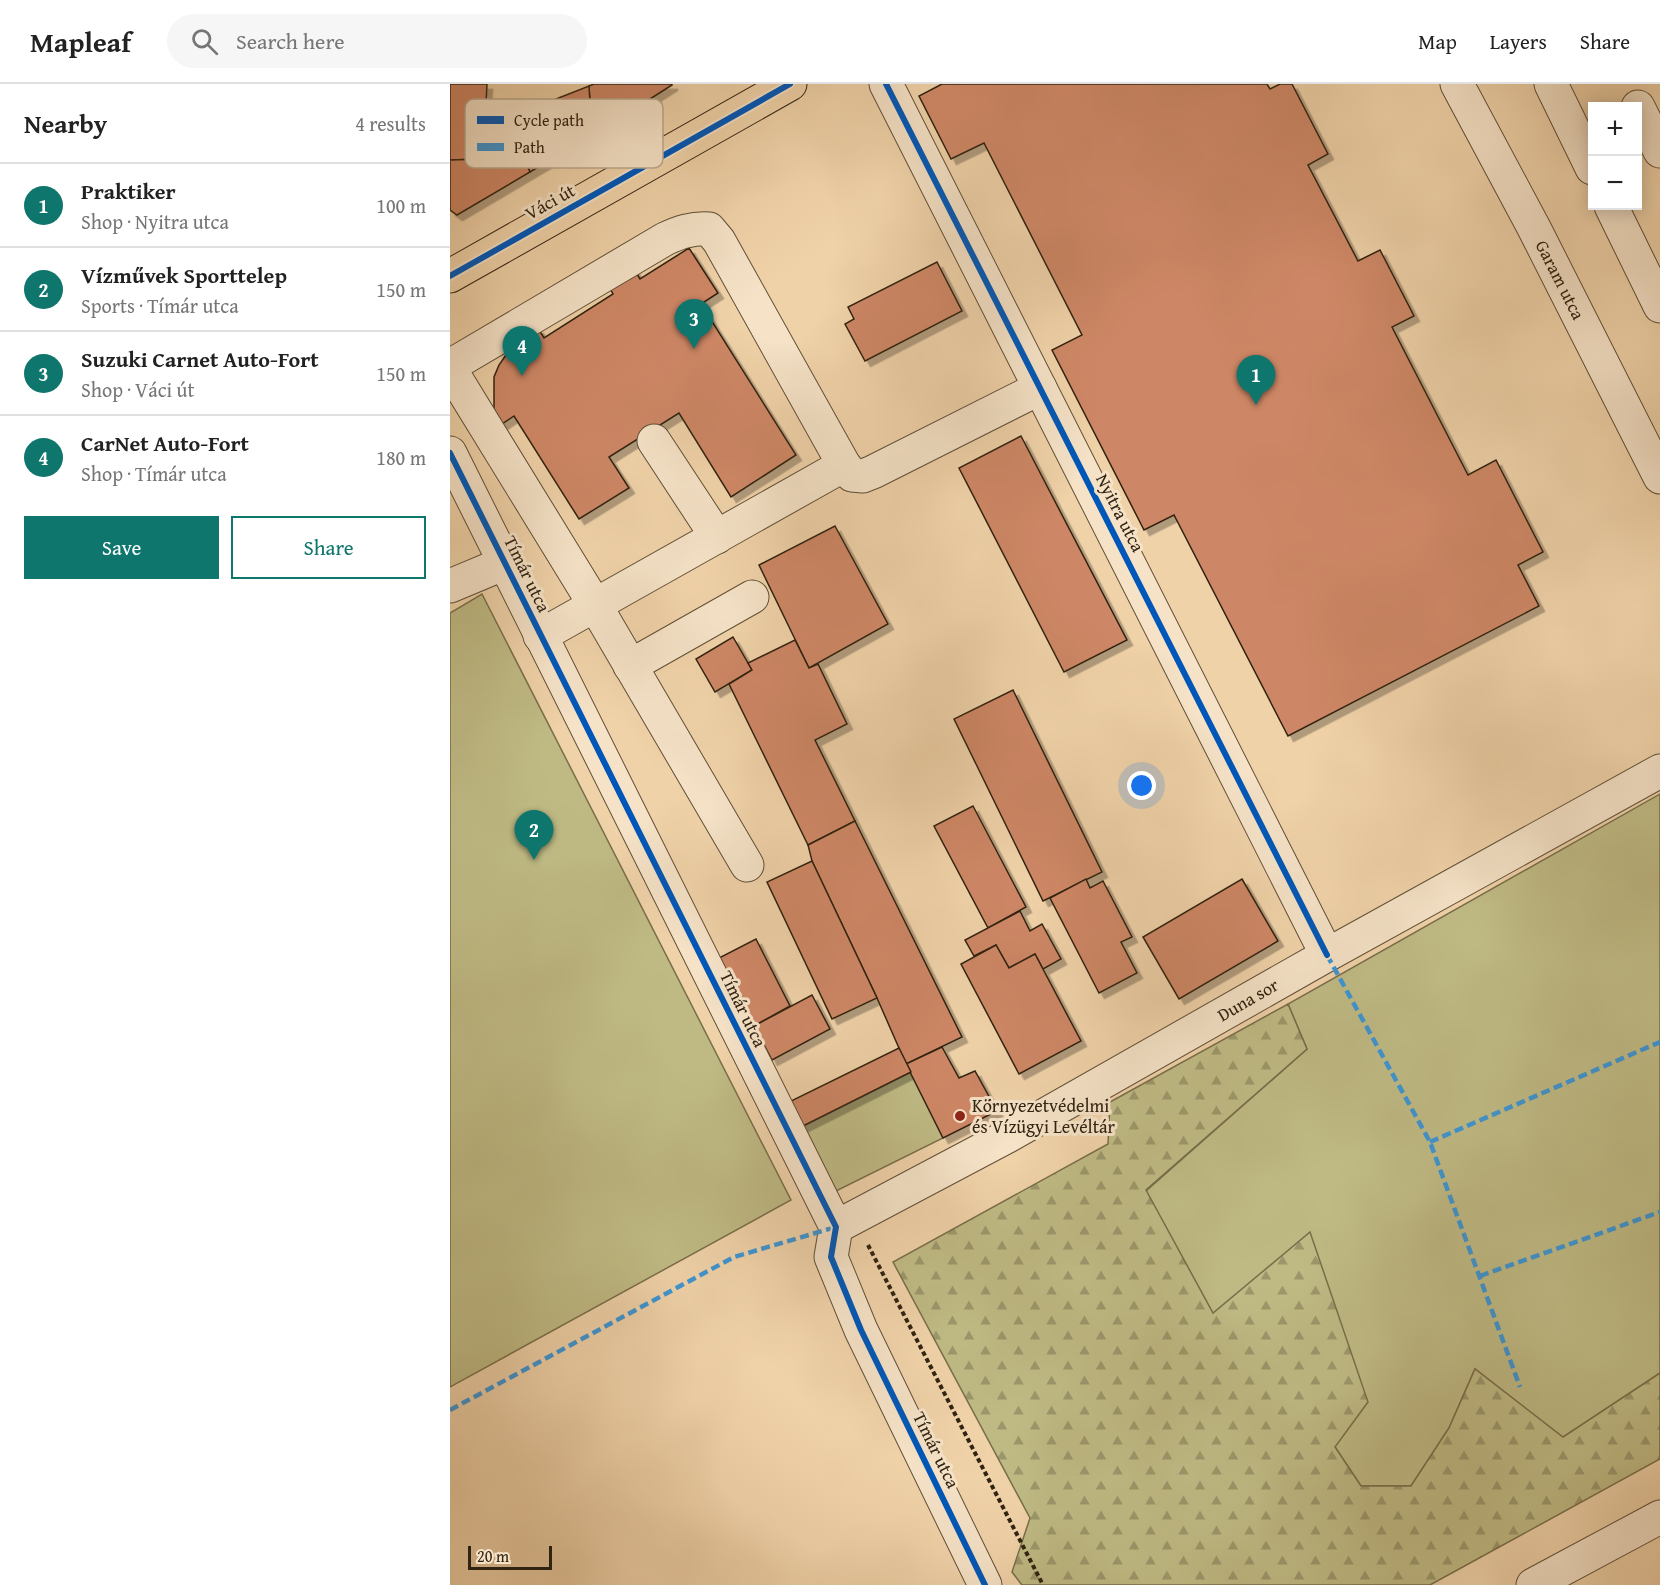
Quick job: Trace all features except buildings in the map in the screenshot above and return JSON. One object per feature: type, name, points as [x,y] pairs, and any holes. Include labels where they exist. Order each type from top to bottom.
[{"type":"main road","name":"Váci út","points":[[663,156],[790,84]]},
{"type":"main road","name":"Váci út","points":[[450,276],[641,168]]},
{"type":"street","name":"Nyitra utca","points":[[886,84],[1327,955]]},
{"type":"street","name":"Garam utca","points":[[1457,84],[1534,228],[1659,475]]},
{"type":"street","points":[[1551,84],[1588,158]]},
{"type":"street","points":[[1626,84],[1635,102]]},
{"type":"street","points":[[1642,117],[1660,151]]},
{"type":"street","points":[[1613,210],[1660,306]]},
{"type":"street","points":[[747,865],[595,605],[450,368],[665,238],[696,228],[709,229],[719,241],[844,465],[852,475],[863,476],[1040,388]]},
{"type":"street","points":[[654,441],[717,537]]},
{"type":"street","name":"Tímár utca","points":[[450,453],[540,636],[845,1222],[831,1257],[856,1320],[985,1585]]},
{"type":"street","points":[[540,636],[844,465]]},
{"type":"street","points":[[450,586],[505,563]]},
{"type":"street","points":[[630,666],[752,597]]},
{"type":"street","name":"Duna sor","points":[[845,1222],[1008,1136],[1327,955],[1660,771]]},
{"type":"street","points":[[1533,1585],[1660,1517]]},
{"type":"path","points":[[845,1222],[1043,1585]]},
{"type":"green space","points":[[482,594],[791,1200],[450,1387],[450,613]]},
{"type":"green space","points":[[1660,794],[1660,1373],[1563,1438],[1475,1369],[1449,1428],[1411,1486],[1361,1486],[1335,1447],[1310,1233],[1213,1314],[1146,1191],[1307,1049],[1288,1004]]},
{"type":"green space","points":[[1288,1004],[1307,1049],[1146,1190],[1213,1313],[1310,1232],[1368,1402],[1335,1447],[1361,1486],[1411,1486],[1449,1428],[1475,1369],[1563,1437],[1660,1373],[1660,1459],[1430,1585],[1022,1585],[1012,1572],[1030,1518],[893,1262],[1108,1144],[1110,1102]]},
{"type":"green space","points":[[911,1072],[943,1138],[834,1192],[801,1127]]},
{"type":"marked path","points":[[1327,955],[1430,1142],[1520,1387]]},
{"type":"marked path","points":[[1430,1142],[1660,1042]]},
{"type":"marked path","points":[[1480,1276],[1660,1212]]},
{"type":"marked path","points":[[450,1410],[734,1257],[836,1227]]},
{"type":"cycle path","points":[[663,156],[790,84]]},
{"type":"cycle path","points":[[886,84],[1327,955]]},
{"type":"cycle path","points":[[450,276],[641,168]]},
{"type":"cycle path","points":[[450,453],[836,1227],[831,1257],[861,1330],[985,1585]]},
{"type":"place","name":"Suzuki Carnet Auto-Fort","points":[[694,349]]},
{"type":"place","name":"CarNet Auto-Fort","points":[[522,376]]},
{"type":"place","name":"Praktiker","points":[[1256,405]]},
{"type":"place","name":"Vízművek Sporttelep","points":[[534,860]]},
{"type":"place","name":"Környezetvédelmi és Vízügyi Levéltár","points":[[960,1116]]}]
